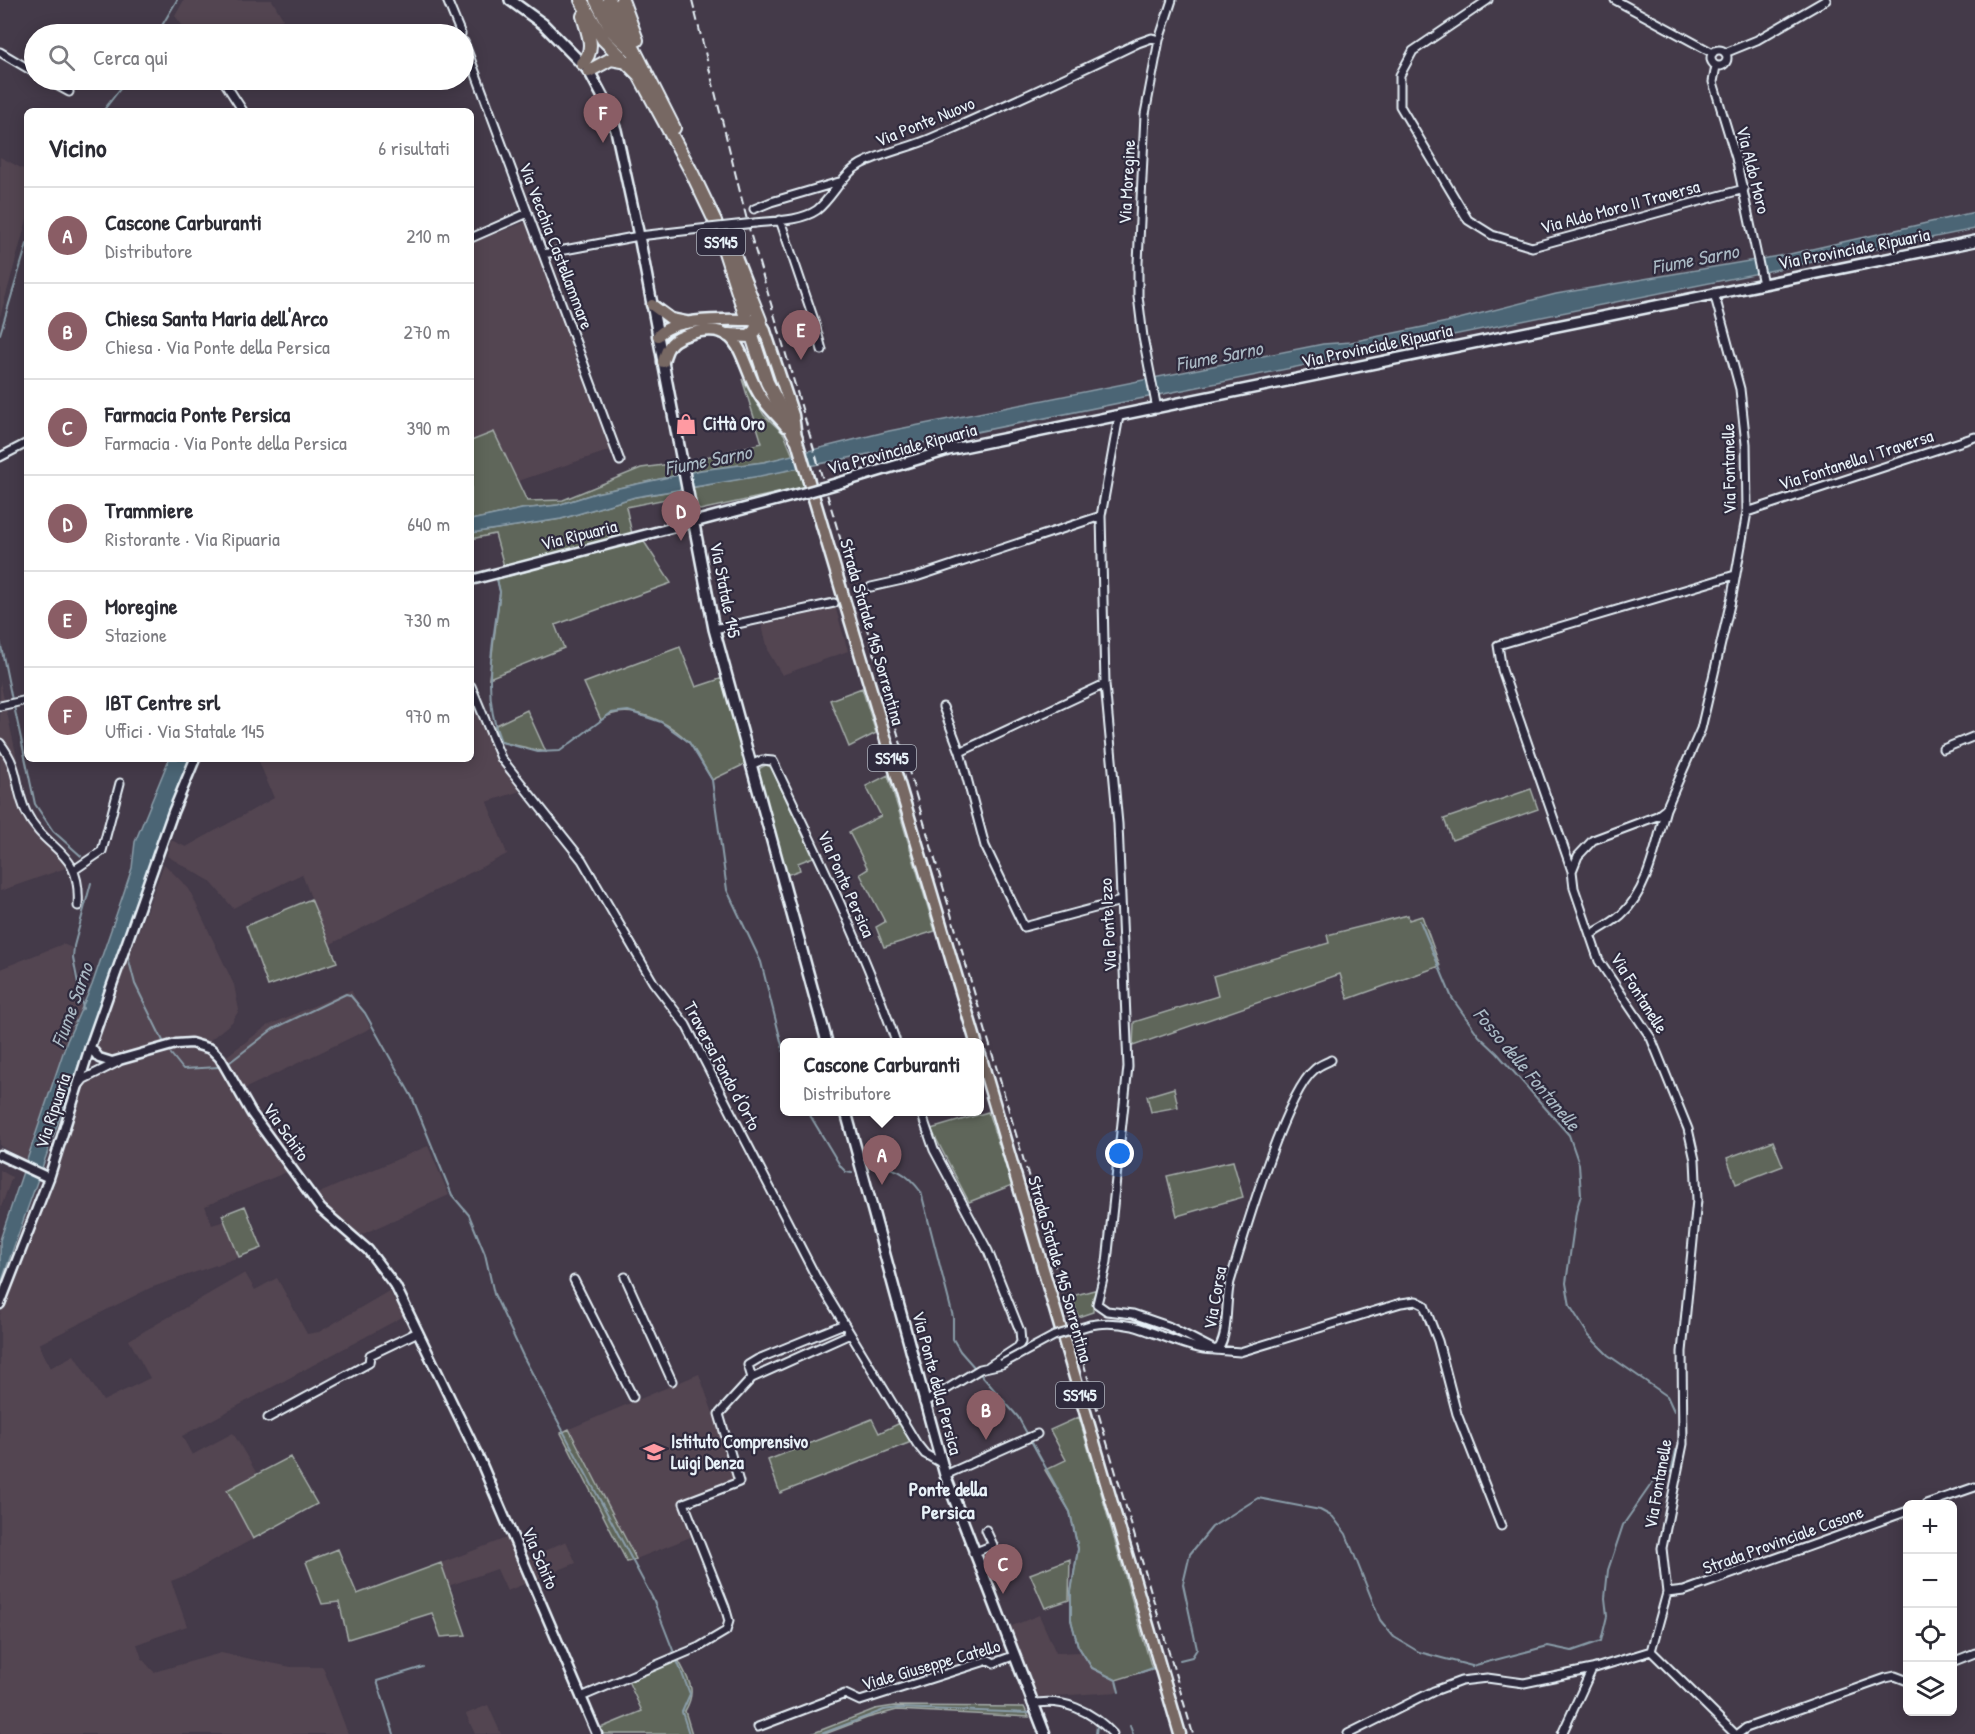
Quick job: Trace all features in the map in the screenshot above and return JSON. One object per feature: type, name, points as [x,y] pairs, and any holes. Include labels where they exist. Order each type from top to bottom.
[{"type":"highway","points":[[579,0],[590,41],[590,54],[586,67]]},
{"type":"highway","name":"SS145","points":[[579,0],[603,39],[635,61],[681,143],[692,173],[715,221],[745,314]]},
{"type":"highway","points":[[590,0],[610,36],[635,61]]},
{"type":"highway","points":[[596,0],[612,31],[635,61]]},
{"type":"highway","points":[[603,0],[635,61]]},
{"type":"highway","points":[[609,0],[635,61]]},
{"type":"highway","points":[[616,0],[635,61]]},
{"type":"highway","points":[[622,0],[636,34],[635,61]]},
{"type":"highway","points":[[629,0],[639,28],[635,61]]},
{"type":"highway","points":[[586,67],[611,59],[635,61]]},
{"type":"highway","points":[[706,201],[724,229],[760,323]]},
{"type":"highway","points":[[652,305],[671,319],[689,322]]},
{"type":"highway","points":[[658,336],[668,327],[689,322],[741,320],[760,323]]},
{"type":"highway","points":[[658,336],[678,337],[708,330],[728,335],[749,336],[760,323]]},
{"type":"highway","name":"Strada Statale 145 Sorrentina","points":[[760,323],[793,415],[798,443],[975,1038]]},
{"type":"highway","points":[[728,335],[737,343],[759,395],[798,443]]},
{"type":"highway","points":[[663,362],[667,346],[678,337]]},
{"type":"highway","name":"SS145","points":[[753,339],[767,382],[798,443]]},
{"type":"highway","name":"Strada Statale 145 Sorrentina","points":[[984,1069],[1180,1734]]},
{"type":"main road","name":"Via Statale 145","points":[[510,0],[543,24],[586,67],[606,103],[616,130],[639,236],[714,628],[826,1038]]},
{"type":"main road","name":"Via Provinciale Ripuaria","points":[[694,522],[807,492],[948,450],[1157,409],[1763,281],[1972,242]]},
{"type":"main road","name":"Via Ponte della Persica","points":[[847,1116],[941,1463],[973,1553],[1045,1734]]},
{"type":"street","points":[[447,0],[457,24]]},
{"type":"street","name":"Via Moregine","points":[[1157,409],[1138,296],[1138,263],[1145,114],[1159,40],[1172,0]]},
{"type":"street","name":"Via Aldo Moro II Traversa","points":[[1488,0],[1413,51],[1400,75],[1400,106],[1468,220],[1492,235],[1532,247],[1744,189]]},
{"type":"street","points":[[1616,0],[1713,53],[1720,51],[1725,53],[1757,40],[1826,0]]},
{"type":"street","name":"Via Ponte Nuovo","points":[[543,254],[639,236],[780,220],[816,210],[838,182],[852,170],[873,159],[933,138],[1138,43],[1152,38],[1159,40]]},
{"type":"street","points":[[0,52],[24,66]]},
{"type":"street","points":[[1713,53],[1711,60],[1716,66],[1726,62],[1725,53]]},
{"type":"street","name":"Via Aldo Moro","points":[[1716,66],[1713,82],[1744,189],[1763,281]]},
{"type":"street","name":"Via Vecchia Castellammare","points":[[474,69],[620,461]]},
{"type":"street","points":[[65,90],[69,92]]},
{"type":"street","points":[[229,90],[241,108]]},
{"type":"street","points":[[754,209],[838,182]]},
{"type":"street","points":[[474,236],[528,213]]},
{"type":"street","points":[[780,220],[822,350]]},
{"type":"street","name":"Via Fontanelle","points":[[1590,935],[1621,915],[1634,900],[1648,868],[1666,809],[1701,729],[1735,575],[1747,512],[1746,444],[1740,389],[1714,293]]},
{"type":"street","name":"Via Ponte Izzo","points":[[1119,416],[1101,516],[1105,684],[1118,824],[1127,1029],[1125,1106],[1107,1262],[1097,1304],[1107,1311],[1153,1320],[1215,1350]]},
{"type":"street","name":"Via Fontanella I Traversa","points":[[1747,512],[1975,437]]},
{"type":"street","points":[[0,457],[24,445]]},
{"type":"street","points":[[871,587],[916,577],[1101,516]]},
{"type":"street","name":"Via Ripuaria","points":[[474,579],[694,522]]},
{"type":"street","name":"Via Fontanelle","points":[[1667,1593],[1662,1548],[1683,1444],[1682,1352],[1697,1200],[1695,1160],[1688,1129],[1651,1038],[1599,961],[1574,888],[1572,871],[1502,670],[1498,645],[1735,575]]},
{"type":"street","points":[[714,628],[834,603]]},
{"type":"street","points":[[960,752],[1105,684]]},
{"type":"street","name":"Traversa Fondo d'Orto","points":[[474,693],[501,758],[582,860],[653,982],[686,1025],[816,1277],[850,1334],[917,1444],[925,1454],[941,1463]]},
{"type":"street","points":[[4,705],[23,701]]},
{"type":"street","points":[[943,707],[960,752],[985,846],[1024,927],[1121,901]]},
{"type":"street","points":[[1943,749],[1975,736]]},
{"type":"street","points":[[0,743],[14,764],[28,815],[46,838],[60,848],[74,870],[79,894],[78,906]]},
{"type":"street","name":"Via Ponte Persica","points":[[751,765],[762,760],[773,761],[816,852],[884,1007],[895,1038]]},
{"type":"street","name":"Via Ripuaria","points":[[0,1304],[49,1178],[90,1047],[180,793],[194,762]]},
{"type":"street","points":[[74,870],[102,851],[120,783]]},
{"type":"street","points":[[1572,871],[1578,856],[1593,840],[1657,816],[1666,809]]},
{"type":"street","name":"Via Schito","points":[[120,1061],[176,1044],[191,1043],[211,1049],[220,1058],[252,1114],[321,1209],[368,1250],[396,1287],[480,1460],[597,1734]]},
{"type":"street","points":[[90,1047],[103,1061],[120,1061]]},
{"type":"street","name":"Via Corsa","points":[[924,1403],[976,1371],[1002,1364],[1054,1336],[1090,1325],[1111,1323],[1132,1326],[1204,1350],[1215,1350],[1224,1338],[1227,1293],[1235,1266],[1288,1113],[1314,1069],[1331,1060]]},
{"type":"street","points":[[78,1088],[84,1079],[120,1061]]},
{"type":"street","points":[[922,1116],[934,1150],[988,1251],[1020,1331],[1021,1342],[1018,1347],[988,1366]]},
{"type":"street","points":[[2,1156],[49,1178]]},
{"type":"street","points":[[626,1277],[672,1381]]},
{"type":"street","points":[[574,1280],[633,1397]]},
{"type":"street","points":[[1215,1350],[1240,1352],[1401,1303],[1416,1301],[1424,1305],[1438,1341],[1457,1414],[1501,1526]]},
{"type":"street","points":[[752,1378],[748,1365],[758,1359],[844,1324]]},
{"type":"street","points":[[268,1418],[369,1363],[370,1355],[418,1332]]},
{"type":"street","points":[[582,1697],[670,1660],[726,1631],[729,1621],[725,1607],[684,1503],[739,1482],[719,1414],[752,1378],[850,1334]]},
{"type":"street","points":[[945,1475],[1037,1434]]},
{"type":"street","points":[[1938,1500],[1975,1487]]},
{"type":"street","name":"Strada Provinciale Casone","points":[[1667,1593],[1684,1591],[1903,1513]]},
{"type":"street","points":[[973,1553],[993,1545],[986,1530]]},
{"type":"street","points":[[1651,1651],[1667,1593]]},
{"type":"street","points":[[1348,1734],[1434,1691],[1461,1681],[1487,1678],[1524,1683],[1592,1669],[1651,1651]]},
{"type":"street","points":[[1651,1651],[1737,1734],[1746,1728],[1886,1678],[1895,1676],[1903,1679]]},
{"type":"street","points":[[1957,1660],[1975,1653]]},
{"type":"street","name":"Viale Giuseppe Catello","points":[[758,1726],[846,1694],[859,1702],[989,1660],[994,1663],[1013,1656]]},
{"type":"street","points":[[1562,1734],[1592,1669]]},
{"type":"street","points":[[1032,1704],[1048,1701],[1066,1703],[1103,1724],[1113,1734]]},
{"type":"shaded area","points":[[184,0],[272,0],[283,19],[273,24],[181,24],[175,16]]},
{"type":"shaded area","points":[[0,157],[24,169],[24,230],[0,317]]},
{"type":"shaded area","points":[[526,222],[611,450],[518,481],[494,432],[474,440],[474,242]]},
{"type":"shaded area","points":[[742,379],[764,415],[784,434],[793,456],[701,470],[596,493],[558,505],[522,509],[474,519],[474,440],[494,432],[527,501],[563,500],[641,468],[686,462],[762,443]]},
{"type":"shaded area","points":[[799,468],[805,487],[700,510],[696,508],[690,488]]},
{"type":"shaded area","points":[[679,490],[681,496],[626,507],[632,534],[504,566],[495,534],[474,538],[474,533],[561,519],[635,497]]},
{"type":"shaded area","points":[[643,540],[671,583],[555,625],[564,648],[489,678],[500,592],[497,579]]},
{"type":"shaded area","points":[[835,606],[848,651],[782,675],[769,653],[761,622]]},
{"type":"shaded area","points":[[680,647],[696,687],[723,678],[745,764],[712,780],[690,744],[660,721],[648,716],[623,712],[601,720],[584,683]]},
{"type":"shaded area","points":[[0,681],[26,799],[33,816],[76,862],[63,869],[0,891]]},
{"type":"shaded area","points":[[862,688],[876,733],[849,747],[830,700]]},
{"type":"shaded area","points":[[474,700],[486,730],[520,791],[487,802],[507,854],[329,945],[302,874],[233,908],[210,881],[167,856],[171,840],[186,847],[274,798],[259,762],[474,762]]},
{"type":"shaded area","points":[[527,710],[546,752],[501,742],[494,726]]},
{"type":"shaded area","points":[[766,765],[771,767],[813,857],[798,863],[800,870],[786,875],[758,774],[760,768]]},
{"type":"shaded area","points":[[888,775],[935,931],[884,947],[876,927],[885,922],[860,874],[868,869],[849,832],[881,816],[866,786]]},
{"type":"shaded area","points":[[1531,789],[1538,809],[1452,840],[1444,819]]},
{"type":"shaded area","points":[[164,864],[189,889],[234,985],[239,1010],[232,1022],[210,1040],[224,1058],[267,1026],[351,990],[371,1028],[244,1089],[294,1169],[205,1206],[212,1225],[225,1221],[239,1257],[150,1288],[39,1344],[50,1368],[74,1355],[103,1401],[150,1378],[129,1340],[245,1273],[255,1290],[277,1278],[307,1334],[319,1332],[389,1291],[404,1316],[182,1436],[192,1455],[233,1433],[257,1474],[227,1491],[253,1539],[189,1574],[171,1581],[187,1626],[137,1644],[142,1659],[154,1672],[221,1653],[291,1667],[323,1667],[348,1734],[0,1734],[0,1315],[54,1184],[81,1090],[86,1083],[117,1068],[116,1056],[105,1057],[95,1047]]},
{"type":"shaded area","points":[[311,899],[337,962],[268,986],[246,926]]},
{"type":"shaded area","points":[[1408,915],[1409,920],[1422,916],[1440,966],[1348,999],[1340,974],[1133,1046],[1134,1022],[1218,996],[1213,976],[1329,943],[1327,935]]},
{"type":"shaded area","points":[[63,944],[72,948],[71,960],[81,1008],[67,1041],[28,1161],[0,1146],[0,969]]},
{"type":"shaded area","points":[[1174,1088],[1178,1107],[1151,1112],[1147,1096]]},
{"type":"shaded area","points":[[988,1112],[1012,1185],[969,1202],[931,1129],[975,1116],[984,1116],[984,1113]]},
{"type":"shaded area","points":[[1773,1141],[1783,1166],[1736,1184],[1727,1158]]},
{"type":"shaded area","points":[[428,1146],[449,1195],[356,1237],[338,1221],[317,1194]]},
{"type":"shaded area","points":[[1233,1161],[1243,1197],[1177,1216],[1167,1176]]},
{"type":"shaded area","points":[[0,1170],[12,1177],[0,1210]]},
{"type":"shaded area","points":[[245,1206],[262,1248],[239,1257],[222,1215]]},
{"type":"shaded area","points":[[1098,1289],[1093,1297],[1093,1312],[1078,1317],[1072,1296]]},
{"type":"shaded area","name":"Istituto Comprensivo Luigi Denza","points":[[699,1374],[736,1478],[680,1501],[693,1536],[636,1559],[569,1429]]},
{"type":"shaded area","points":[[1079,1417],[1152,1669],[1116,1680],[1092,1668],[1078,1646],[1071,1620],[1071,1592],[1078,1548],[1070,1512],[1045,1470],[1066,1460],[1050,1430]]},
{"type":"shaded area","points":[[872,1419],[879,1433],[900,1423],[911,1442],[780,1493],[768,1460]]},
{"type":"shaded area","points":[[569,1429],[636,1559],[627,1562],[561,1433]]},
{"type":"shaded area","points":[[290,1457],[317,1504],[253,1539],[227,1490]]},
{"type":"shaded area","points":[[509,1537],[520,1562],[566,1541],[576,1563],[507,1591],[497,1569],[448,1586],[441,1563]]},
{"type":"shaded area","points":[[338,1549],[357,1594],[441,1563],[466,1635],[441,1637],[432,1613],[348,1639],[339,1602],[322,1604],[306,1562]]},
{"type":"shaded area","points":[[1070,1559],[1069,1600],[1045,1608],[1030,1574]]},
{"type":"shaded area","points":[[1039,1615],[1056,1653],[1082,1652],[1092,1668],[1116,1680],[1119,1692],[1035,1697],[1007,1628]]},
{"type":"shaded area","points":[[678,1659],[691,1690],[691,1697],[685,1711],[692,1734],[600,1734],[598,1729],[642,1711],[628,1681]]},
{"type":"shaded area","points":[[488,1705],[501,1734],[475,1734],[466,1714]]},
{"type":"shaded area","points":[[894,1706],[1024,1707],[1029,1717],[897,1710],[867,1718],[825,1734],[811,1734],[875,1709]]},
{"type":"water","name":"Fiume Sarno","points":[[1975,212],[1975,229],[760,476],[635,497],[561,519],[474,533],[474,519],[522,509],[558,505],[596,493],[701,470],[764,462],[889,431],[1323,344],[1351,342],[1447,322],[1556,294],[1790,254]]},
{"type":"water","name":"Fiume Sarno","points":[[168,762],[189,762],[178,785],[0,1286],[0,1240],[67,1041],[92,985],[123,895],[132,868],[135,842]]},
{"type":"waterway","points":[[163,24],[177,0]]},
{"type":"waterway","points":[[105,108],[119,90]]},
{"type":"waterway","points":[[0,334],[24,254]]},
{"type":"waterway","name":"Fosso delle Fontanelle","points":[[497,579],[500,592],[492,649],[490,687],[491,705],[501,742],[538,752],[560,751],[611,713],[628,711],[661,722],[689,742],[712,780],[727,890],[761,962],[780,1038]]},
{"type":"waterway","points":[[0,641],[12,700]]},
{"type":"waterway","points":[[14,706],[24,753]]},
{"type":"waterway","points":[[26,762],[35,804],[53,831],[81,856]]},
{"type":"waterway","points":[[83,1009],[73,958],[74,946],[91,883]]},
{"type":"waterway","name":"Fosso delle Fontanelle","points":[[1420,921],[1452,998],[1479,1036],[1497,1053],[1569,1135],[1579,1164],[1581,1195],[1576,1212],[1566,1283],[1570,1306],[1589,1336],[1608,1355],[1667,1396],[1674,1411]]},
{"type":"waterway","points":[[128,957],[135,984],[164,1043]]},
{"type":"waterway","points":[[230,1062],[273,1029],[346,994],[350,995],[365,1013],[412,1097],[452,1195],[469,1215],[485,1254],[494,1294],[523,1356],[653,1599],[690,1694],[682,1712],[689,1734]]},
{"type":"waterway","points":[[171,1054],[183,1069],[219,1067]]},
{"type":"waterway","name":"Fosso delle Fontanelle","points":[[810,1116],[841,1167],[846,1172],[852,1173]]},
{"type":"waterway","name":"Fosso delle Fontanelle","points":[[870,1167],[893,1169],[905,1175],[921,1192],[953,1317],[953,1339],[960,1351],[1018,1417],[1070,1512],[1078,1549],[1071,1592],[1071,1620],[1078,1646],[1092,1668],[1116,1680],[1119,1692]]},
{"type":"waterway","name":"Fosso delle Fontanelle","points":[[1180,1660],[1192,1657],[1197,1649],[1183,1584],[1190,1554],[1212,1527],[1258,1498],[1320,1510],[1333,1517],[1346,1534],[1380,1620],[1394,1637],[1419,1652],[1472,1666],[1548,1646],[1572,1651],[1601,1641],[1607,1616],[1605,1598],[1608,1570],[1623,1525],[1659,1473],[1671,1472],[1676,1450]]},
{"type":"waterway","points":[[394,1734],[377,1681],[423,1667]]},
{"type":"waterway","name":"Fosso delle Fontanelle","points":[[1139,1673],[1153,1668]]},
{"type":"waterway","points":[[821,1734],[884,1710],[898,1708],[1029,1713]]},
{"type":"waterway","points":[[1096,1734],[1097,1725]]},
{"type":"waterway","points":[[1130,1726],[1133,1734]]},
{"type":"railway","points":[[692,0],[751,236],[1193,1734]]},
{"type":"place","name":"IBT Centre srl","points":[[603,143]]},
{"type":"place","name":"Moregine","points":[[801,360]]},
{"type":"place","name":"Città Oro","points":[[686,424]]},
{"type":"place","name":"Trammiere","points":[[681,541]]},
{"type":"place","name":"Cascone Carburanti","points":[[882,1185]]},
{"type":"place","name":"Chiesa Santa Maria dell'Arco","points":[[986,1440]]},
{"type":"place","name":"Istituto Comprensivo Luigi Denza","points":[[654,1452]]},
{"type":"place","name":"Farmacia Ponte Persica","points":[[1003,1594]]},
{"type":"district","name":"Ponte della Persica","points":[[948,1500]]}]
